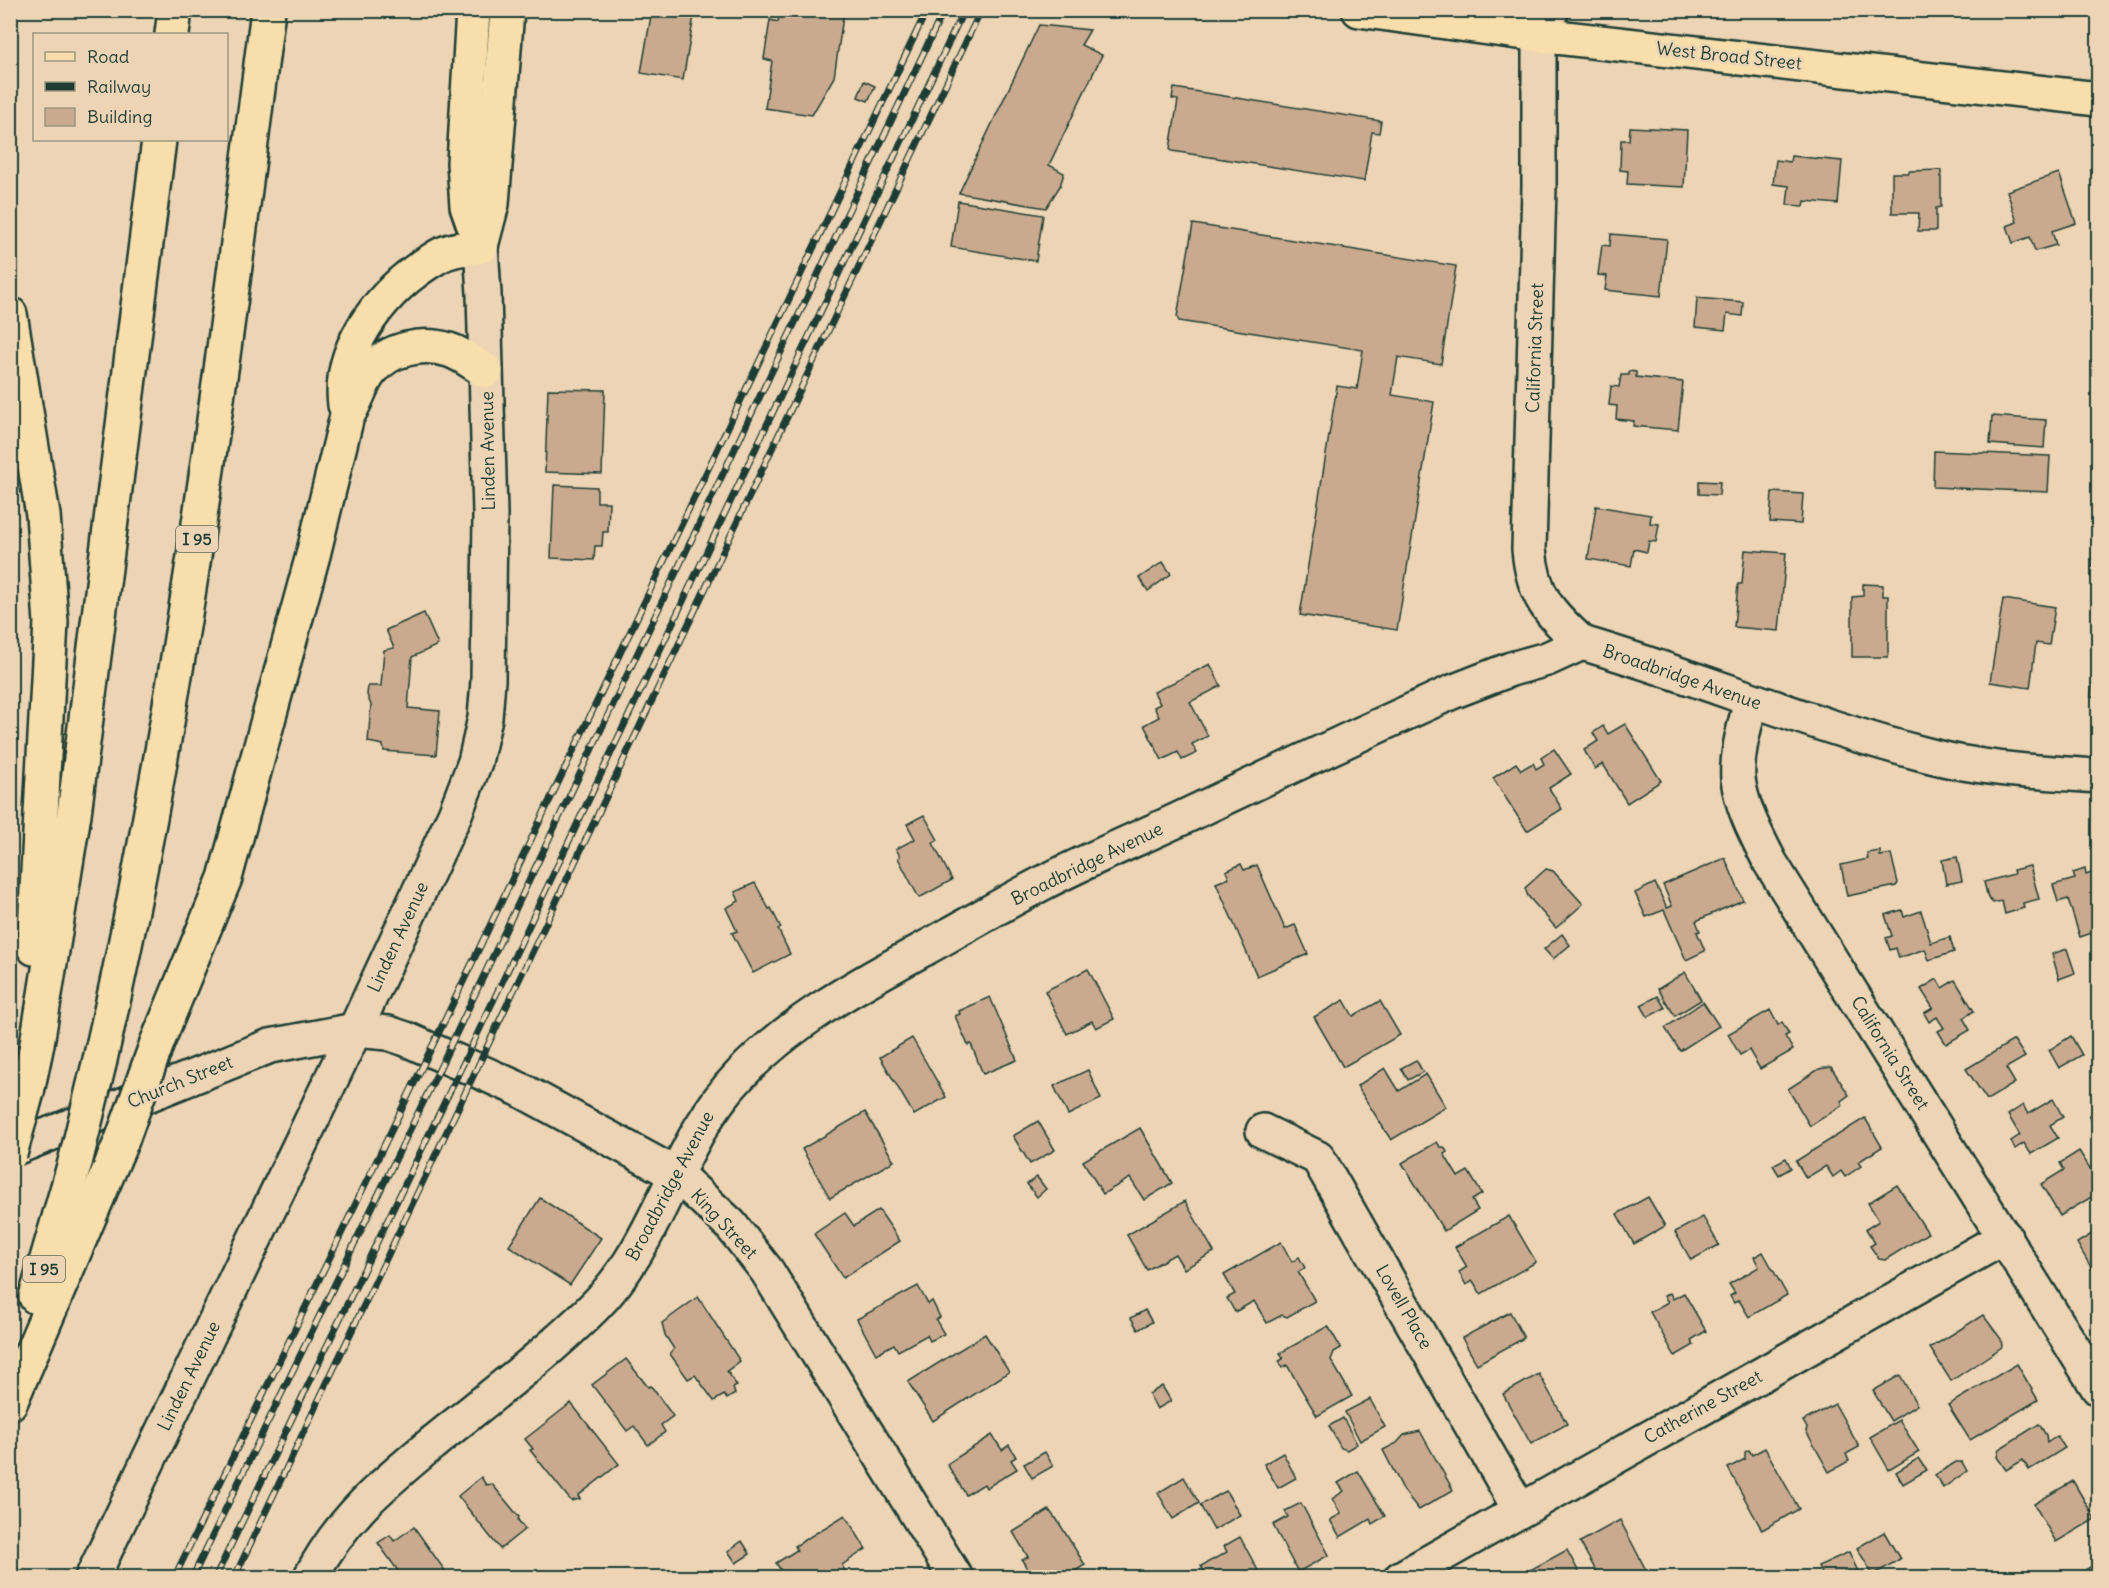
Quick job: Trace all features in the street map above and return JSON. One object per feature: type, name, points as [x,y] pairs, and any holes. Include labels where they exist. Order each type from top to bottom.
[{"type":"main road","points":[[172,33],[175,10]]},
{"type":"main road","name":"I 95","points":[[10,1379],[76,1159],[123,958],[182,630],[233,284],[268,10]]},
{"type":"main road","name":"Linden Avenue","points":[[472,10],[464,162],[467,206],[481,246]]},
{"type":"main road","name":"Linden Avenue","points":[[481,246],[492,204],[507,10]]},
{"type":"main road","name":"West Broad Street","points":[[1359,10],[1545,23],[2098,99]]},
{"type":"main road","points":[[10,1152],[38,1044],[74,814],[159,141]]},
{"type":"main road","points":[[10,1403],[122,1140],[157,1043],[225,878],[313,555],[347,416],[344,389],[350,359],[367,322],[381,304],[406,280],[437,256],[456,249],[481,246]]},
{"type":"main road","points":[[10,314],[43,515],[51,622],[27,1092]]},
{"type":"main road","points":[[347,416],[356,404],[362,387],[373,369],[380,362],[400,351],[422,346],[442,348],[486,371]]},
{"type":"street","name":"California Street","points":[[1545,23],[1529,549],[1531,570],[1538,589],[1555,619],[1582,643]]},
{"type":"street","name":"Linden Avenue","points":[[92,1578],[355,1030],[455,814],[468,783],[481,741],[488,681],[489,597],[486,371],[481,246]]},
{"type":"street","name":"Broadbridge Avenue","points":[[310,1578],[341,1528],[362,1503],[595,1306],[617,1281],[642,1244],[700,1125],[717,1100],[739,1075],[783,1036],[841,994],[1042,884],[1452,692],[1511,669],[1547,659],[1582,643],[1643,661],[1787,713],[1929,756],[2016,770],[2098,776]]},
{"type":"street","name":"California Street","points":[[1750,700],[1739,752],[1738,778],[1742,801],[1754,831],[1770,862],[2098,1388]]},
{"type":"street","name":"Church Street","points":[[10,1152],[270,1046],[355,1030]]},
{"type":"street","name":"King Street","points":[[355,1030],[388,1033],[406,1039],[509,1084],[677,1174],[730,1224],[767,1271],[956,1578]]},
{"type":"street","name":"Lovell Place","points":[[1263,1131],[1318,1158],[1520,1510]]},
{"type":"street","name":"Catherine Street","points":[[1401,1578],[2005,1238]]},
{"type":"building","points":[[652,10],[695,10],[683,80],[641,73]]},
{"type":"building","points":[[780,10],[844,10],[834,77],[812,115],[765,108],[772,61],[764,59],[770,20],[778,22]]},
{"type":"building","points":[[1039,25],[1090,30],[1081,45],[1102,55],[1049,165],[1064,173],[1060,186],[1046,208],[959,193]]},
{"type":"building","points":[[864,81],[875,86],[868,101],[858,97]]},
{"type":"building","points":[[1174,88],[1381,121],[1379,133],[1372,132],[1364,181],[1172,151],[1170,149],[1178,100],[1172,99]]},
{"type":"building","points":[[1630,127],[1687,130],[1684,187],[1627,184],[1628,171],[1620,170],[1621,140],[1629,140]]},
{"type":"building","points":[[1791,156],[1842,161],[1838,204],[1805,201],[1804,206],[1787,205],[1789,186],[1773,184],[1776,160],[1790,162]]},
{"type":"building","points":[[1941,170],[1941,207],[1936,208],[1936,231],[1918,231],[1919,213],[1892,213],[1892,173]]},
{"type":"building","points":[[2059,173],[2076,223],[2052,231],[2056,245],[2035,251],[2030,237],[2013,243],[2007,226],[2017,222],[2007,191]]},
{"type":"building","points":[[958,201],[1043,215],[1036,261],[951,247]]},
{"type":"building","points":[[1193,224],[1456,266],[1441,364],[1398,357],[1392,395],[1434,402],[1397,630],[1300,615],[1337,386],[1357,389],[1363,350],[1179,321],[1177,317]]},
{"type":"building","points":[[1611,234],[1667,239],[1661,296],[1605,290],[1607,276],[1598,275],[1602,245],[1610,246]]},
{"type":"building","points":[[1697,298],[1743,302],[1742,316],[1727,314],[1725,330],[1695,327]]},
{"type":"building","points":[[1629,371],[1636,372],[1636,377],[1683,382],[1678,430],[1633,426],[1634,421],[1616,419],[1617,406],[1609,405],[1611,386],[1619,387],[1621,375],[1629,375]]},
{"type":"building","points":[[548,389],[605,390],[602,474],[545,472]]},
{"type":"building","points":[[1992,416],[2046,420],[2044,448],[1990,444]]},
{"type":"building","points":[[1934,451],[2050,456],[2048,492],[1933,487]]},
{"type":"building","points":[[1699,481],[1720,482],[1719,495],[1699,494]]},
{"type":"building","points":[[554,485],[597,487],[597,502],[609,502],[608,532],[603,532],[602,546],[595,546],[594,560],[551,558]]},
{"type":"building","points":[[1772,492],[1803,494],[1801,524],[1770,522]]},
{"type":"building","points":[[1596,506],[1651,515],[1650,523],[1659,524],[1656,542],[1649,541],[1647,552],[1634,549],[1631,566],[1588,559]]},
{"type":"building","points":[[2094,541],[2098,542],[2098,568],[2092,567]]},
{"type":"building","points":[[1745,550],[1786,553],[1779,631],[1734,627],[1738,584],[1742,584]]},
{"type":"building","points":[[1163,562],[1171,574],[1148,591],[1139,578]]},
{"type":"building","points":[[1863,584],[1883,585],[1883,596],[1888,596],[1888,657],[1852,657],[1852,597],[1863,596]]},
{"type":"building","points":[[2003,599],[2055,607],[2049,645],[2036,643],[2030,688],[1990,682]]},
{"type":"building","points":[[424,613],[438,645],[412,657],[408,708],[440,711],[436,755],[384,751],[383,745],[368,742],[371,705],[367,695],[368,686],[381,686],[384,650],[394,648],[386,630]]},
{"type":"building","points":[[2096,646],[2098,646],[2098,698],[2091,697]]},
{"type":"building","points":[[1210,664],[1221,686],[1190,702],[1208,736],[1192,744],[1197,753],[1182,760],[1178,752],[1162,760],[1144,725],[1159,717],[1154,707],[1160,704],[1154,692]]},
{"type":"building","points":[[1625,724],[1661,781],[1627,803],[1603,764],[1595,769],[1584,750],[1598,741],[1593,733],[1603,726],[1608,734]]},
{"type":"building","points":[[1554,749],[1571,774],[1549,788],[1562,809],[1527,831],[1493,778],[1516,763],[1521,770],[1533,763],[1536,769],[1544,764],[1541,758]]},
{"type":"building","points":[[924,815],[938,840],[933,843],[952,880],[919,898],[898,858],[900,856],[896,849],[915,839],[907,824]]},
{"type":"building","points":[[1880,851],[1880,856],[1891,854],[1898,883],[1896,886],[1847,896],[1841,865],[1868,859],[1867,853]]},
{"type":"building","points":[[1957,857],[1962,881],[1946,884],[1942,860]]},
{"type":"building","points":[[1725,858],[1743,900],[1696,921],[1700,931],[1697,932],[1705,951],[1686,960],[1664,910],[1646,917],[1635,893],[1655,883],[1667,908],[1672,906],[1663,885]]},
{"type":"building","points":[[1241,864],[1244,870],[1257,865],[1285,929],[1295,925],[1308,954],[1257,976],[1216,883],[1229,878],[1226,871]]},
{"type":"building","points":[[2030,866],[2039,899],[2023,903],[2024,908],[2005,914],[2002,901],[1993,903],[1988,898],[1984,882],[2014,874],[2013,870]]},
{"type":"building","points":[[1546,869],[1553,871],[1583,904],[1556,928],[1528,896],[1525,888]]},
{"type":"building","points":[[2085,869],[2086,875],[2097,871],[2098,875],[2098,931],[2080,937],[2068,899],[2058,902],[2053,885],[2075,879],[2073,873]]},
{"type":"building","points":[[755,883],[781,928],[778,929],[790,954],[753,973],[732,933],[737,931],[726,908],[739,901],[735,892]]},
{"type":"building","points":[[1902,910],[1904,917],[1921,911],[1931,943],[1950,937],[1954,952],[1929,960],[1925,949],[1899,958],[1896,948],[1890,950],[1886,938],[1892,936],[1885,915]]},
{"type":"building","points":[[1562,934],[1570,945],[1553,959],[1544,949]]},
{"type":"building","points":[[2067,949],[2075,973],[2059,979],[2052,954]]},
{"type":"building","points":[[1088,969],[1114,1019],[1096,1028],[1092,1021],[1067,1034],[1045,991]]},
{"type":"building","points":[[1685,972],[1701,1000],[1675,1016],[1658,989]]},
{"type":"building","points":[[1937,979],[1942,988],[1955,980],[1974,1011],[1963,1018],[1970,1030],[1946,1044],[1938,1031],[1944,1028],[1937,1017],[1929,1022],[1924,1013],[1933,1008],[1921,989]]},
{"type":"building","points":[[1658,996],[1665,1008],[1648,1017],[1641,1005]]},
{"type":"building","points":[[990,997],[1017,1060],[983,1074],[971,1044],[968,1045],[955,1016],[960,1014],[959,1011]]},
{"type":"building","points":[[1344,1000],[1353,1016],[1380,1001],[1400,1035],[1343,1067],[1314,1017]]},
{"type":"building","points":[[1703,1002],[1719,1026],[1680,1051],[1665,1028]]},
{"type":"building","points":[[1770,1010],[1778,1025],[1782,1022],[1789,1034],[1785,1036],[1793,1050],[1760,1069],[1749,1050],[1740,1055],[1728,1034]]},
{"type":"building","points":[[2071,1036],[2082,1055],[2059,1068],[2049,1050]]},
{"type":"building","points":[[912,1038],[946,1097],[914,1115],[880,1057]]},
{"type":"building","points":[[2014,1040],[2025,1057],[2006,1068],[2015,1083],[1987,1100],[1966,1069]]},
{"type":"building","points":[[1416,1060],[1423,1072],[1408,1080],[1401,1068]]},
{"type":"building","points":[[1831,1067],[1849,1095],[1841,1101],[1843,1105],[1810,1126],[1788,1089],[1819,1069]]},
{"type":"building","points":[[1385,1068],[1399,1091],[1426,1074],[1446,1107],[1391,1140],[1357,1086]]},
{"type":"building","points":[[1088,1070],[1101,1099],[1068,1115],[1054,1086]]},
{"type":"building","points":[[2053,1099],[2063,1117],[2050,1125],[2058,1138],[2031,1154],[2024,1143],[2015,1149],[2011,1141],[2020,1135],[2008,1115],[2023,1105],[2028,1114]]},
{"type":"building","points":[[2098,1109],[2098,1127],[2097,1128],[2089,1116]]},
{"type":"building","points":[[865,1112],[894,1161],[830,1198],[802,1149]]},
{"type":"building","points":[[1865,1118],[1882,1147],[1858,1162],[1861,1166],[1845,1177],[1841,1171],[1833,1177],[1826,1166],[1806,1178],[1796,1161]]},
{"type":"building","points":[[1038,1121],[1055,1150],[1030,1164],[1013,1136]]},
{"type":"building","points":[[1140,1128],[1172,1183],[1144,1200],[1130,1178],[1103,1194],[1083,1161]]},
{"type":"building","points":[[1437,1142],[1447,1152],[1444,1154],[1458,1177],[1468,1171],[1482,1194],[1472,1200],[1478,1210],[1444,1231],[1402,1163]]},
{"type":"building","points":[[2079,1151],[2091,1170],[2098,1166],[2098,1193],[2060,1216],[2041,1184],[2064,1170],[2060,1163]]},
{"type":"building","points":[[1786,1158],[1791,1168],[1779,1175],[1773,1165]]},
{"type":"building","points":[[1037,1177],[1046,1189],[1037,1197],[1027,1184]]},
{"type":"building","points":[[1897,1185],[1928,1233],[1885,1260],[1879,1259],[1870,1246],[1875,1243],[1866,1229],[1879,1221],[1868,1203]]},
{"type":"building","points":[[1648,1197],[1665,1226],[1634,1244],[1617,1214]]},
{"type":"building","points":[[540,1198],[601,1238],[570,1285],[509,1246]]},
{"type":"building","points":[[1185,1201],[1214,1252],[1184,1269],[1175,1254],[1147,1270],[1127,1235]]},
{"type":"building","points":[[879,1210],[900,1241],[843,1278],[814,1234],[845,1213],[854,1226]]},
{"type":"building","points":[[1509,1216],[1536,1262],[1481,1294],[1473,1281],[1466,1285],[1459,1272],[1467,1267],[1455,1247]]},
{"type":"building","points":[[1703,1217],[1719,1245],[1691,1260],[1675,1232]]},
{"type":"building","points":[[2098,1230],[2098,1274],[2096,1276],[2077,1243]]},
{"type":"building","points":[[1281,1242],[1292,1262],[1299,1257],[1305,1268],[1298,1272],[1315,1301],[1287,1317],[1282,1315],[1267,1323],[1254,1301],[1235,1312],[1227,1298],[1235,1294],[1224,1275]]},
{"type":"building","points":[[1763,1252],[1787,1295],[1749,1317],[1739,1300],[1734,1303],[1730,1296],[1735,1293],[1729,1284],[1759,1267],[1754,1257]]},
{"type":"building","points":[[918,1286],[928,1304],[932,1301],[940,1317],[936,1320],[944,1334],[930,1341],[927,1335],[898,1351],[894,1344],[876,1354],[857,1319]]},
{"type":"building","points":[[1670,1293],[1673,1299],[1684,1293],[1706,1331],[1691,1340],[1694,1345],[1675,1356],[1650,1312],[1668,1302],[1664,1296]]},
{"type":"building","points":[[698,1297],[740,1361],[727,1371],[737,1386],[733,1388],[735,1394],[727,1399],[724,1395],[714,1401],[695,1375],[688,1379],[670,1354],[674,1349],[665,1335],[662,1323]]},
{"type":"building","points":[[1145,1310],[1152,1322],[1138,1330],[1131,1318]]},
{"type":"building","points":[[1510,1312],[1524,1338],[1477,1364],[1462,1338]]},
{"type":"building","points":[[1983,1315],[2001,1339],[2002,1347],[1951,1381],[1930,1348]]},
{"type":"building","points":[[1328,1326],[1341,1348],[1334,1352],[1331,1360],[1352,1396],[1317,1416],[1287,1365],[1282,1368],[1279,1361],[1283,1359],[1280,1353]]},
{"type":"building","points":[[985,1334],[1009,1372],[933,1421],[908,1382]]},
{"type":"building","points":[[626,1359],[648,1387],[651,1386],[673,1416],[661,1425],[665,1432],[648,1445],[634,1426],[627,1431],[592,1385]]},
{"type":"building","points":[[2017,1364],[2038,1400],[1970,1440],[1948,1405]]},
{"type":"building","points":[[1539,1374],[1567,1424],[1531,1444],[1503,1394]]},
{"type":"building","points":[[1900,1375],[1917,1405],[1891,1421],[1873,1391]]},
{"type":"building","points":[[1162,1386],[1171,1401],[1157,1409],[1149,1394]]},
{"type":"building","points":[[1370,1399],[1385,1427],[1360,1441],[1345,1412]]},
{"type":"building","points":[[571,1403],[619,1464],[578,1496],[580,1499],[571,1501],[530,1450],[533,1449],[525,1439]]},
{"type":"building","points":[[1835,1404],[1859,1447],[1846,1454],[1849,1461],[1829,1472],[1806,1431],[1807,1428],[1803,1421]]},
{"type":"building","points":[[1343,1418],[1357,1444],[1347,1450],[1341,1448],[1329,1426]]},
{"type":"building","points":[[1899,1420],[1919,1452],[1889,1470],[1870,1437]]},
{"type":"building","points":[[2039,1424],[2046,1435],[2047,1443],[2057,1436],[2065,1448],[2029,1470],[2023,1460],[2006,1470],[1997,1457],[1999,1449]]},
{"type":"building","points":[[1420,1431],[1453,1490],[1419,1510],[1404,1491],[1383,1450],[1397,1443],[1404,1435]]},
{"type":"building","points":[[992,1435],[1002,1450],[1009,1445],[1016,1457],[1011,1460],[1017,1469],[986,1488],[984,1484],[966,1495],[947,1464]]},
{"type":"building","points":[[1765,1448],[1799,1509],[1762,1530],[1728,1468],[1745,1459],[1745,1452],[1749,1450],[1752,1455]]},
{"type":"building","points":[[1045,1452],[1053,1466],[1032,1478],[1024,1464]]},
{"type":"building","points":[[1283,1453],[1296,1478],[1278,1488],[1264,1464]]},
{"type":"building","points":[[1919,1458],[1927,1470],[1903,1484],[1896,1472]]},
{"type":"building","points":[[1956,1462],[1962,1462],[1967,1471],[1943,1488],[1935,1475]]},
{"type":"building","points":[[1358,1471],[1385,1516],[1372,1524],[1370,1519],[1340,1537],[1330,1520],[1341,1514],[1332,1499],[1344,1491],[1338,1483]]},
{"type":"building","points":[[481,1477],[486,1485],[492,1484],[519,1517],[518,1520],[525,1529],[500,1549],[458,1496]]},
{"type":"building","points":[[1184,1477],[1199,1503],[1173,1519],[1158,1493]]},
{"type":"building","points":[[2073,1481],[2095,1519],[2056,1542],[2034,1504]]},
{"type":"building","points":[[1226,1491],[1240,1515],[1214,1530],[1200,1505]]},
{"type":"building","points":[[1301,1503],[1329,1555],[1298,1572],[1273,1525],[1288,1517],[1285,1511]]},
{"type":"building","points":[[1049,1510],[1085,1565],[1064,1578],[1040,1578],[1038,1573],[1032,1577],[1022,1560],[1028,1557],[1013,1532]]},
{"type":"building","points":[[845,1515],[866,1549],[842,1565],[845,1571],[835,1578],[786,1578],[776,1563],[797,1550],[795,1546]]},
{"type":"building","points":[[1620,1520],[1648,1574],[1642,1578],[1600,1578],[1580,1542]]},
{"type":"building","points":[[414,1527],[448,1575],[444,1578],[403,1578],[378,1543],[390,1535],[394,1541]]},
{"type":"building","points":[[1884,1532],[1900,1559],[1873,1575],[1857,1548]]},
{"type":"building","points":[[1240,1537],[1262,1578],[1207,1578],[1201,1566],[1227,1552],[1224,1546]]},
{"type":"building","points":[[742,1541],[750,1554],[736,1563],[728,1551]]},
{"type":"building","points":[[1567,1550],[1582,1578],[1534,1578],[1530,1570]]},
{"type":"building","points":[[1849,1552],[1861,1578],[1824,1578],[1818,1566]]},
{"type":"building","points":[[2098,1562],[2098,1578],[2085,1578],[2082,1572]]},
{"type":"railway","points":[[174,1578],[443,1024],[927,10]]},
{"type":"railway","points":[[192,1578],[435,1078],[944,10]]},
{"type":"railway","points":[[215,1578],[475,1039],[964,10]]},
{"type":"railway","points":[[234,1578],[981,10]]}]
